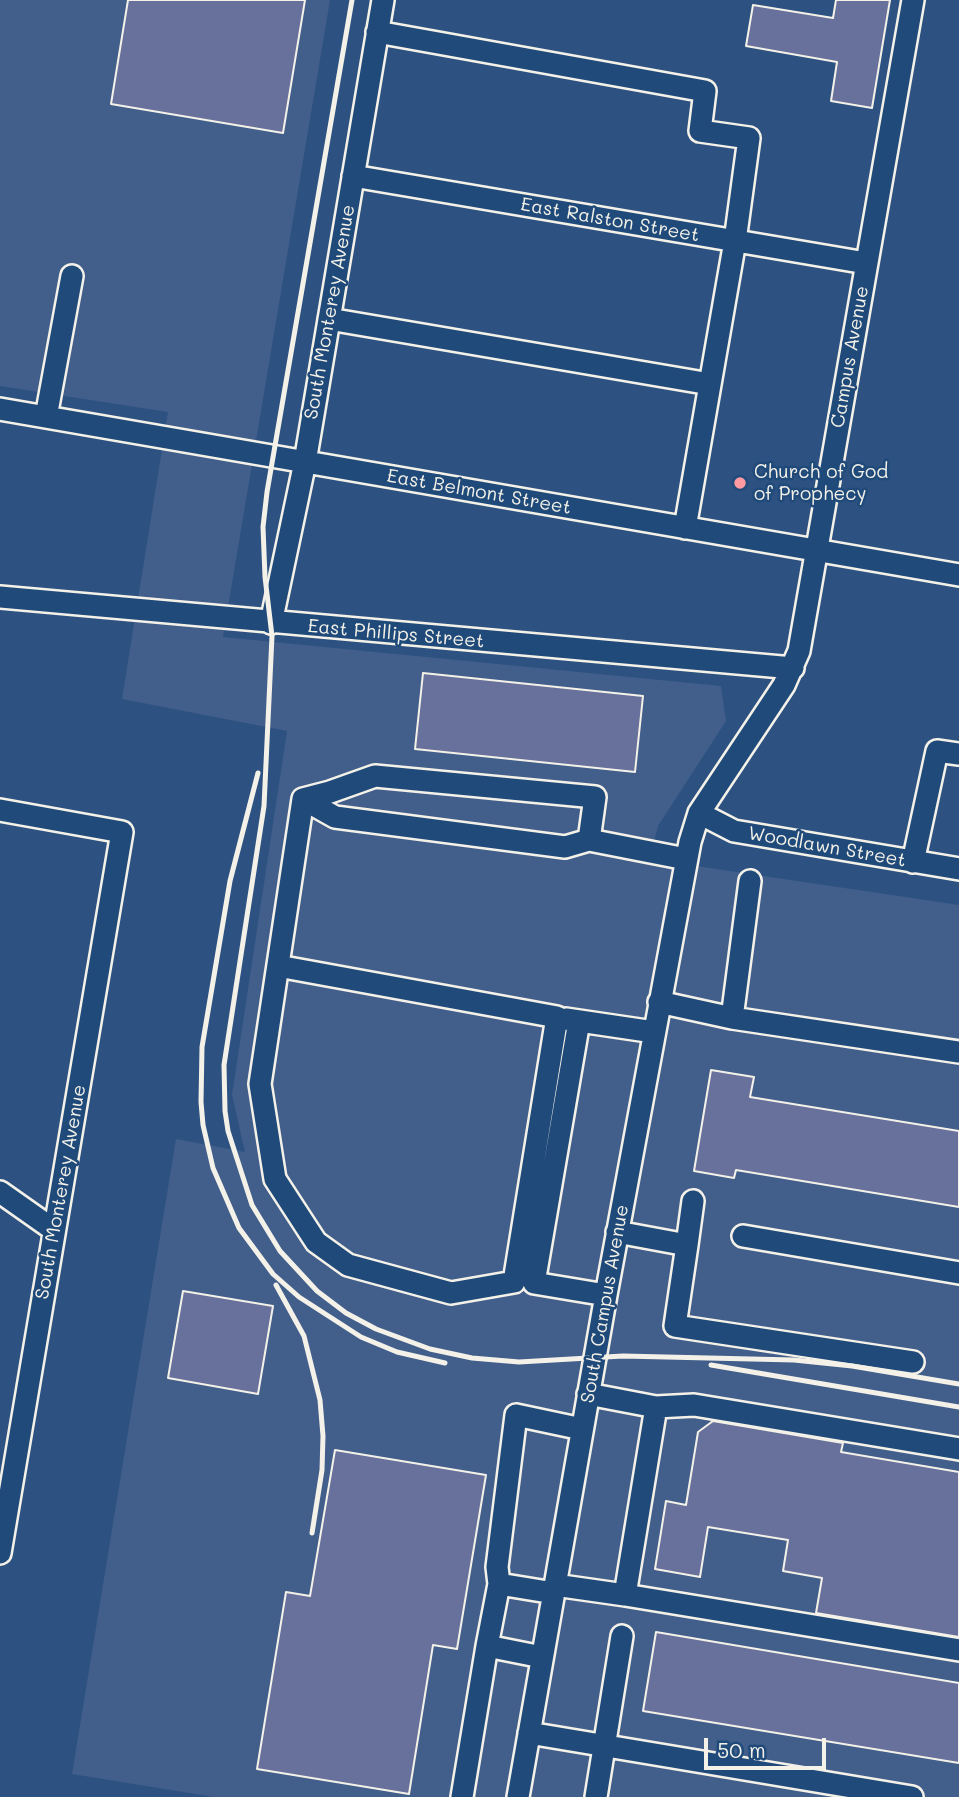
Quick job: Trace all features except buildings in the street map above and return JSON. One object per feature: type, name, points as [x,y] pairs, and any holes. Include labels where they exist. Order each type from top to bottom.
[{"type":"street","name":"South Monterey Avenue","points":[[271,623],[305,462],[383,0]]},
{"type":"street","name":"Campus Avenue","points":[[699,813],[784,685],[799,651],[912,0]]},
{"type":"street","points":[[377,32],[705,90],[700,131],[749,138],[735,241],[685,528]]},
{"type":"street","name":"East Ralston Street","points":[[353,176],[866,264]]},
{"type":"street","points":[[46,417],[72,276]]},
{"type":"street","points":[[329,319],[710,384]]},
{"type":"street","name":"East Belmont Street","points":[[0,409],[959,575]]},
{"type":"street","name":"East Phillips Street","points":[[0,597],[793,668]]},
{"type":"street","points":[[913,862],[937,751],[959,754]]},
{"type":"street","points":[[303,799],[375,776],[595,797],[589,840]]},
{"type":"street","points":[[303,799],[335,817],[565,847],[589,840],[686,859]]},
{"type":"street","points":[[303,799],[260,1084],[275,1179],[316,1242],[348,1265],[451,1293],[524,1282],[606,1295]]},
{"type":"street","name":"South Monterey Avenue","points":[[0,810],[122,832],[0,1553]]},
{"type":"street","name":"South Campus Avenue","points":[[518,1797],[659,1002],[686,859],[699,813]]},
{"type":"street","name":"Woodlawn Street","points":[[699,813],[734,831],[959,869]]},
{"type":"street","points":[[732,1018],[750,881]]},
{"type":"street","points":[[278,966],[579,1021],[654,1032]]},
{"type":"street","points":[[659,1002],[732,1018],[959,1052]]},
{"type":"street","points":[[524,1282],[557,1017]]},
{"type":"street","points":[[524,1282],[579,1021]]},
{"type":"street","points":[[0,1192],[54,1230]]},
{"type":"street","points":[[693,1201],[676,1326],[913,1362]]},
{"type":"street","points":[[617,1232],[687,1245]]},
{"type":"street","points":[[743,1236],[959,1273]]},
{"type":"street","points":[[588,1394],[656,1407],[694,1405],[959,1448]]},
{"type":"street","points":[[625,1595],[656,1407]]},
{"type":"street","points":[[462,1797],[499,1584],[496,1567],[516,1415],[582,1429]]},
{"type":"street","points":[[499,1584],[625,1595],[959,1650]]},
{"type":"street","points":[[596,1797],[622,1636]]},
{"type":"street","points":[[487,1646],[542,1657]]},
{"type":"street","points":[[529,1733],[912,1797]]},
{"type":"shaded area","points":[[0,0],[330,0],[223,637],[721,686],[726,721],[658,826],[649,859],[959,905],[959,1797],[214,1797],[72,1774],[176,1139],[245,1152],[232,1095],[287,731],[122,699],[168,412],[0,386]]},
{"type":"railway","points":[[352,0],[263,527],[265,577],[272,636],[264,806],[224,1065],[228,1131],[252,1205],[280,1251],[317,1291],[346,1313],[376,1329],[430,1349],[472,1358],[519,1362],[623,1356],[794,1360],[852,1366],[959,1384]]},
{"type":"railway","points":[[258,773],[230,881],[202,1047],[203,1125],[213,1168],[239,1228],[273,1274],[299,1297],[361,1337],[397,1352],[445,1363]]},
{"type":"railway","points":[[276,1285],[304,1336],[320,1400],[322,1470],[312,1533]]},
{"type":"railway","points":[[711,1365],[959,1407]]},
{"type":"place","name":"Church of God of Prophecy","points":[[740,483]]}]
